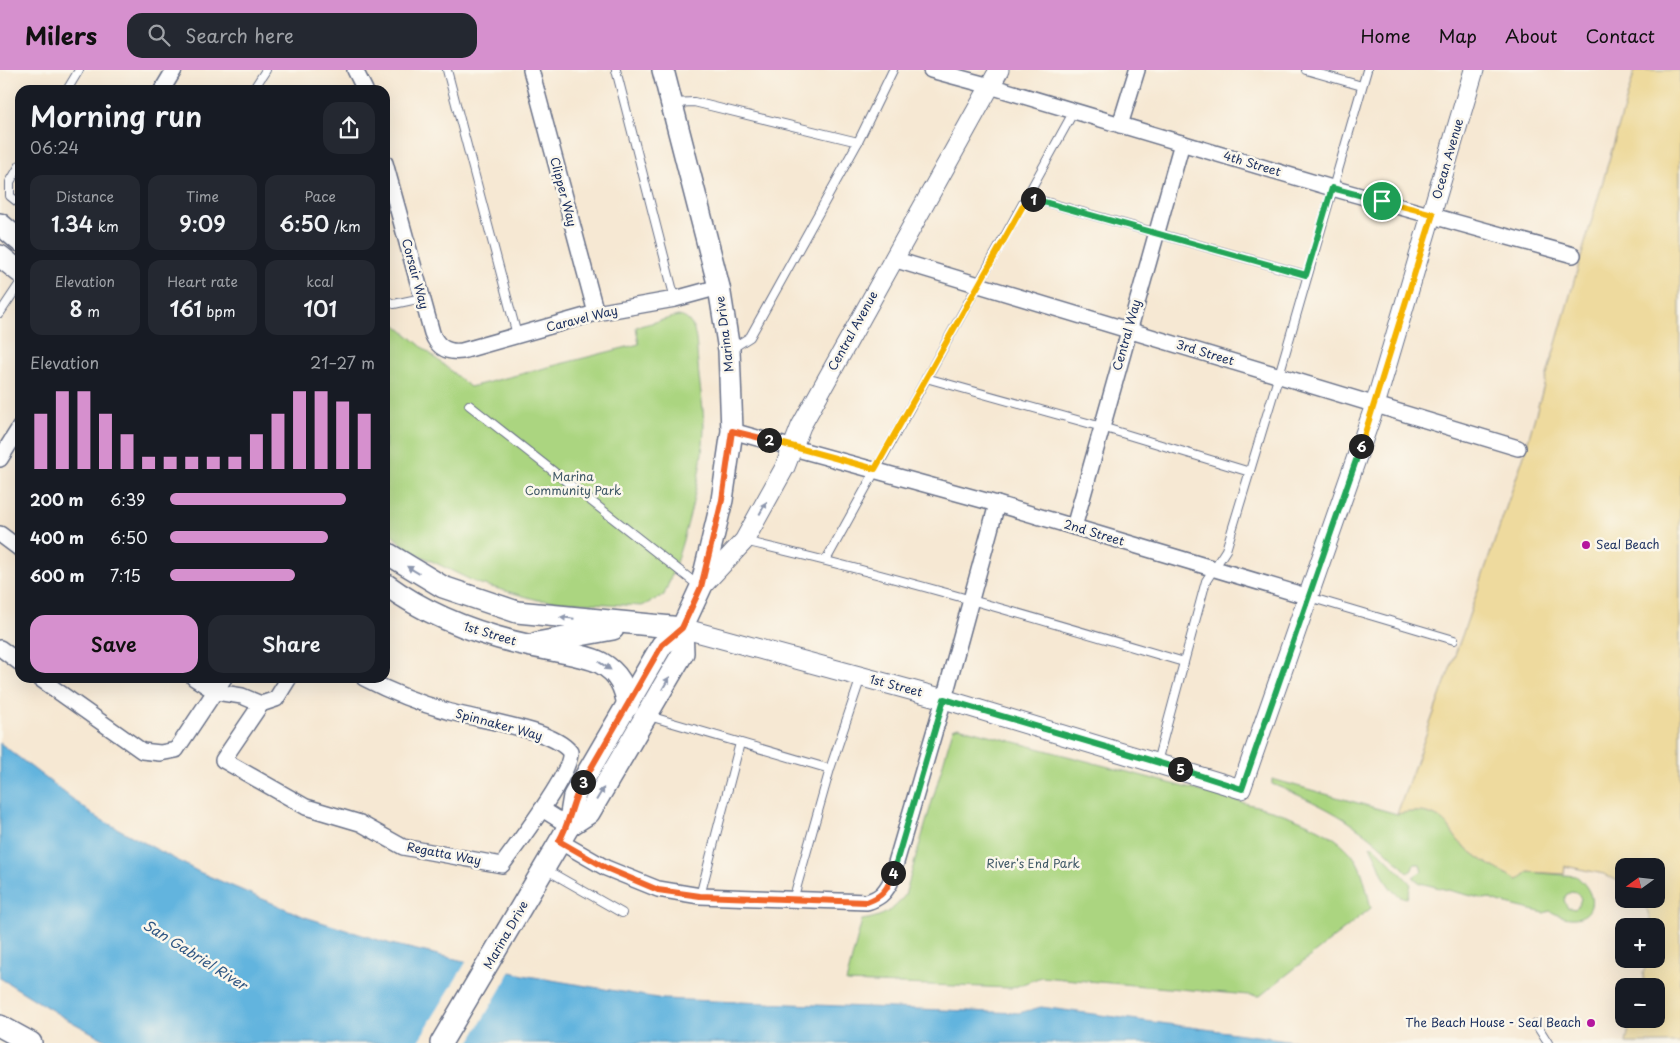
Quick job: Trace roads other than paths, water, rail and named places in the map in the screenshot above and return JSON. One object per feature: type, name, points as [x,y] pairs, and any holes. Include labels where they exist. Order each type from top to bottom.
[{"type":"main road","name":"Marina Drive","points":[[441,1043],[564,834],[574,796],[662,645],[682,628],[701,587],[722,500],[732,431],[729,350],[719,287],[663,70]]},
{"type":"main road","points":[[0,224],[15,237]]},
{"type":"main road","points":[[0,256],[15,268]]},
{"type":"main road","name":"1st Street","points":[[390,555],[443,587],[517,612],[682,628]]},
{"type":"main road","name":"1st Street","points":[[390,588],[406,600],[454,623],[524,644],[633,624]]},
{"type":"main road","name":"Marina Drive","points":[[564,834],[589,813],[647,716],[683,653],[682,628]]},
{"type":"main road","points":[[524,644],[600,662],[621,682],[625,690],[628,706]]},
{"type":"main road","points":[[6,1034],[31,1043]]},
{"type":"street","points":[[165,85],[174,70]]},
{"type":"street","points":[[355,70],[362,85]]},
{"type":"street","name":"Clipper Way","points":[[531,70],[596,313]]},
{"type":"street","name":"4th Street","points":[[931,70],[995,78],[1074,110],[1120,125],[1332,188],[1433,214],[1573,255]]},
{"type":"street","points":[[1120,125],[1137,70]]},
{"type":"street","name":"Ocean Avenue","points":[[1242,789],[1375,406],[1474,70]]},
{"type":"street","name":"Central Avenue","points":[[701,587],[744,541],[785,467],[801,426],[995,78]]},
{"type":"street","name":"Central Way","points":[[1074,527],[1182,143]]},
{"type":"street","name":"Corsair Way","points":[[390,181],[434,341],[446,350]]},
{"type":"street","name":"3rd Street","points":[[893,259],[1518,448]]},
{"type":"street","name":"Caravel Way","points":[[446,350],[462,351],[596,313],[675,299],[719,287]]},
{"type":"street","name":"2nd Street","points":[[732,431],[997,504],[1309,597]]},
{"type":"street","points":[[0,458],[15,436]]},
{"type":"street","points":[[542,809],[564,834],[606,868],[658,890],[700,896],[793,900],[867,902],[878,898],[886,892],[944,699],[997,504]]},
{"type":"street","points":[[0,534],[15,545]]},
{"type":"street","name":"1st Street","points":[[682,628],[944,699],[1242,789]]},
{"type":"street","points":[[0,648],[15,659]]},
{"type":"street","points":[[46,683],[142,751],[160,754],[176,750],[221,683]]},
{"type":"street","points":[[202,683],[216,692],[242,696],[260,704],[276,699],[286,683]]},
{"type":"street","name":"Spinnaker Way","points":[[374,683],[390,691],[447,711],[539,734],[567,747],[570,752],[569,762],[542,809]]},
{"type":"street","name":"Regatta Way","points":[[260,704],[223,760],[306,807],[360,823],[403,847],[502,865],[542,809]]},
{"type":"lane","points":[[70,85],[79,70]]},
{"type":"lane","points":[[256,85],[266,70]]},
{"type":"lane","points":[[447,70],[517,336]]},
{"type":"lane","points":[[616,70],[675,299]]},
{"type":"lane","points":[[729,350],[750,337],[858,142],[893,70]]},
{"type":"lane","points":[[1306,70],[1362,86]]},
{"type":"lane","points":[[1157,762],[1206,581],[1226,550],[1279,375],[1366,70]]},
{"type":"lane","points":[[672,103],[694,102],[858,142]]},
{"type":"lane","points":[[826,560],[1028,197],[1074,110]]},
{"type":"lane","points":[[15,174],[10,182],[10,196],[15,200]]},
{"type":"lane","points":[[1028,197],[1306,275]]},
{"type":"lane","points":[[0,313],[15,290]]},
{"type":"lane","points":[[390,302],[394,304],[422,298]]},
{"type":"lane","points":[[926,378],[1102,427],[1250,472]]},
{"type":"lane","points":[[469,405],[701,587]]},
{"type":"lane","points":[[744,541],[826,560],[1184,662]]},
{"type":"lane","name":"2nd Street","points":[[1309,597],[1454,640]]},
{"type":"lane","points":[[793,900],[830,769],[862,677]]},
{"type":"lane","points":[[647,716],[830,769]]},
{"type":"lane","points":[[700,896],[740,743]]},
{"type":"lane","points":[[544,868],[622,913]]},
{"type":"lane","points":[[1536,1024],[1548,1043]]},
{"type":"water","name":"San Gabriel River","points":[[0,743],[96,817],[199,872],[305,917],[391,944],[528,976],[663,999],[1019,1013],[1041,1007],[1309,1043],[111,1043],[63,1017],[0,978]]},
{"type":"place","name":"Seal Beach","points":[[1586,545]]},
{"type":"place","name":"The Beach House - Seal Beach","points":[[1591,1023]]},
{"type":"park label","name":"Marina Community Park","points":[[573,484]]},
{"type":"park label","name":"River's End Park","points":[[1033,864]]}]
